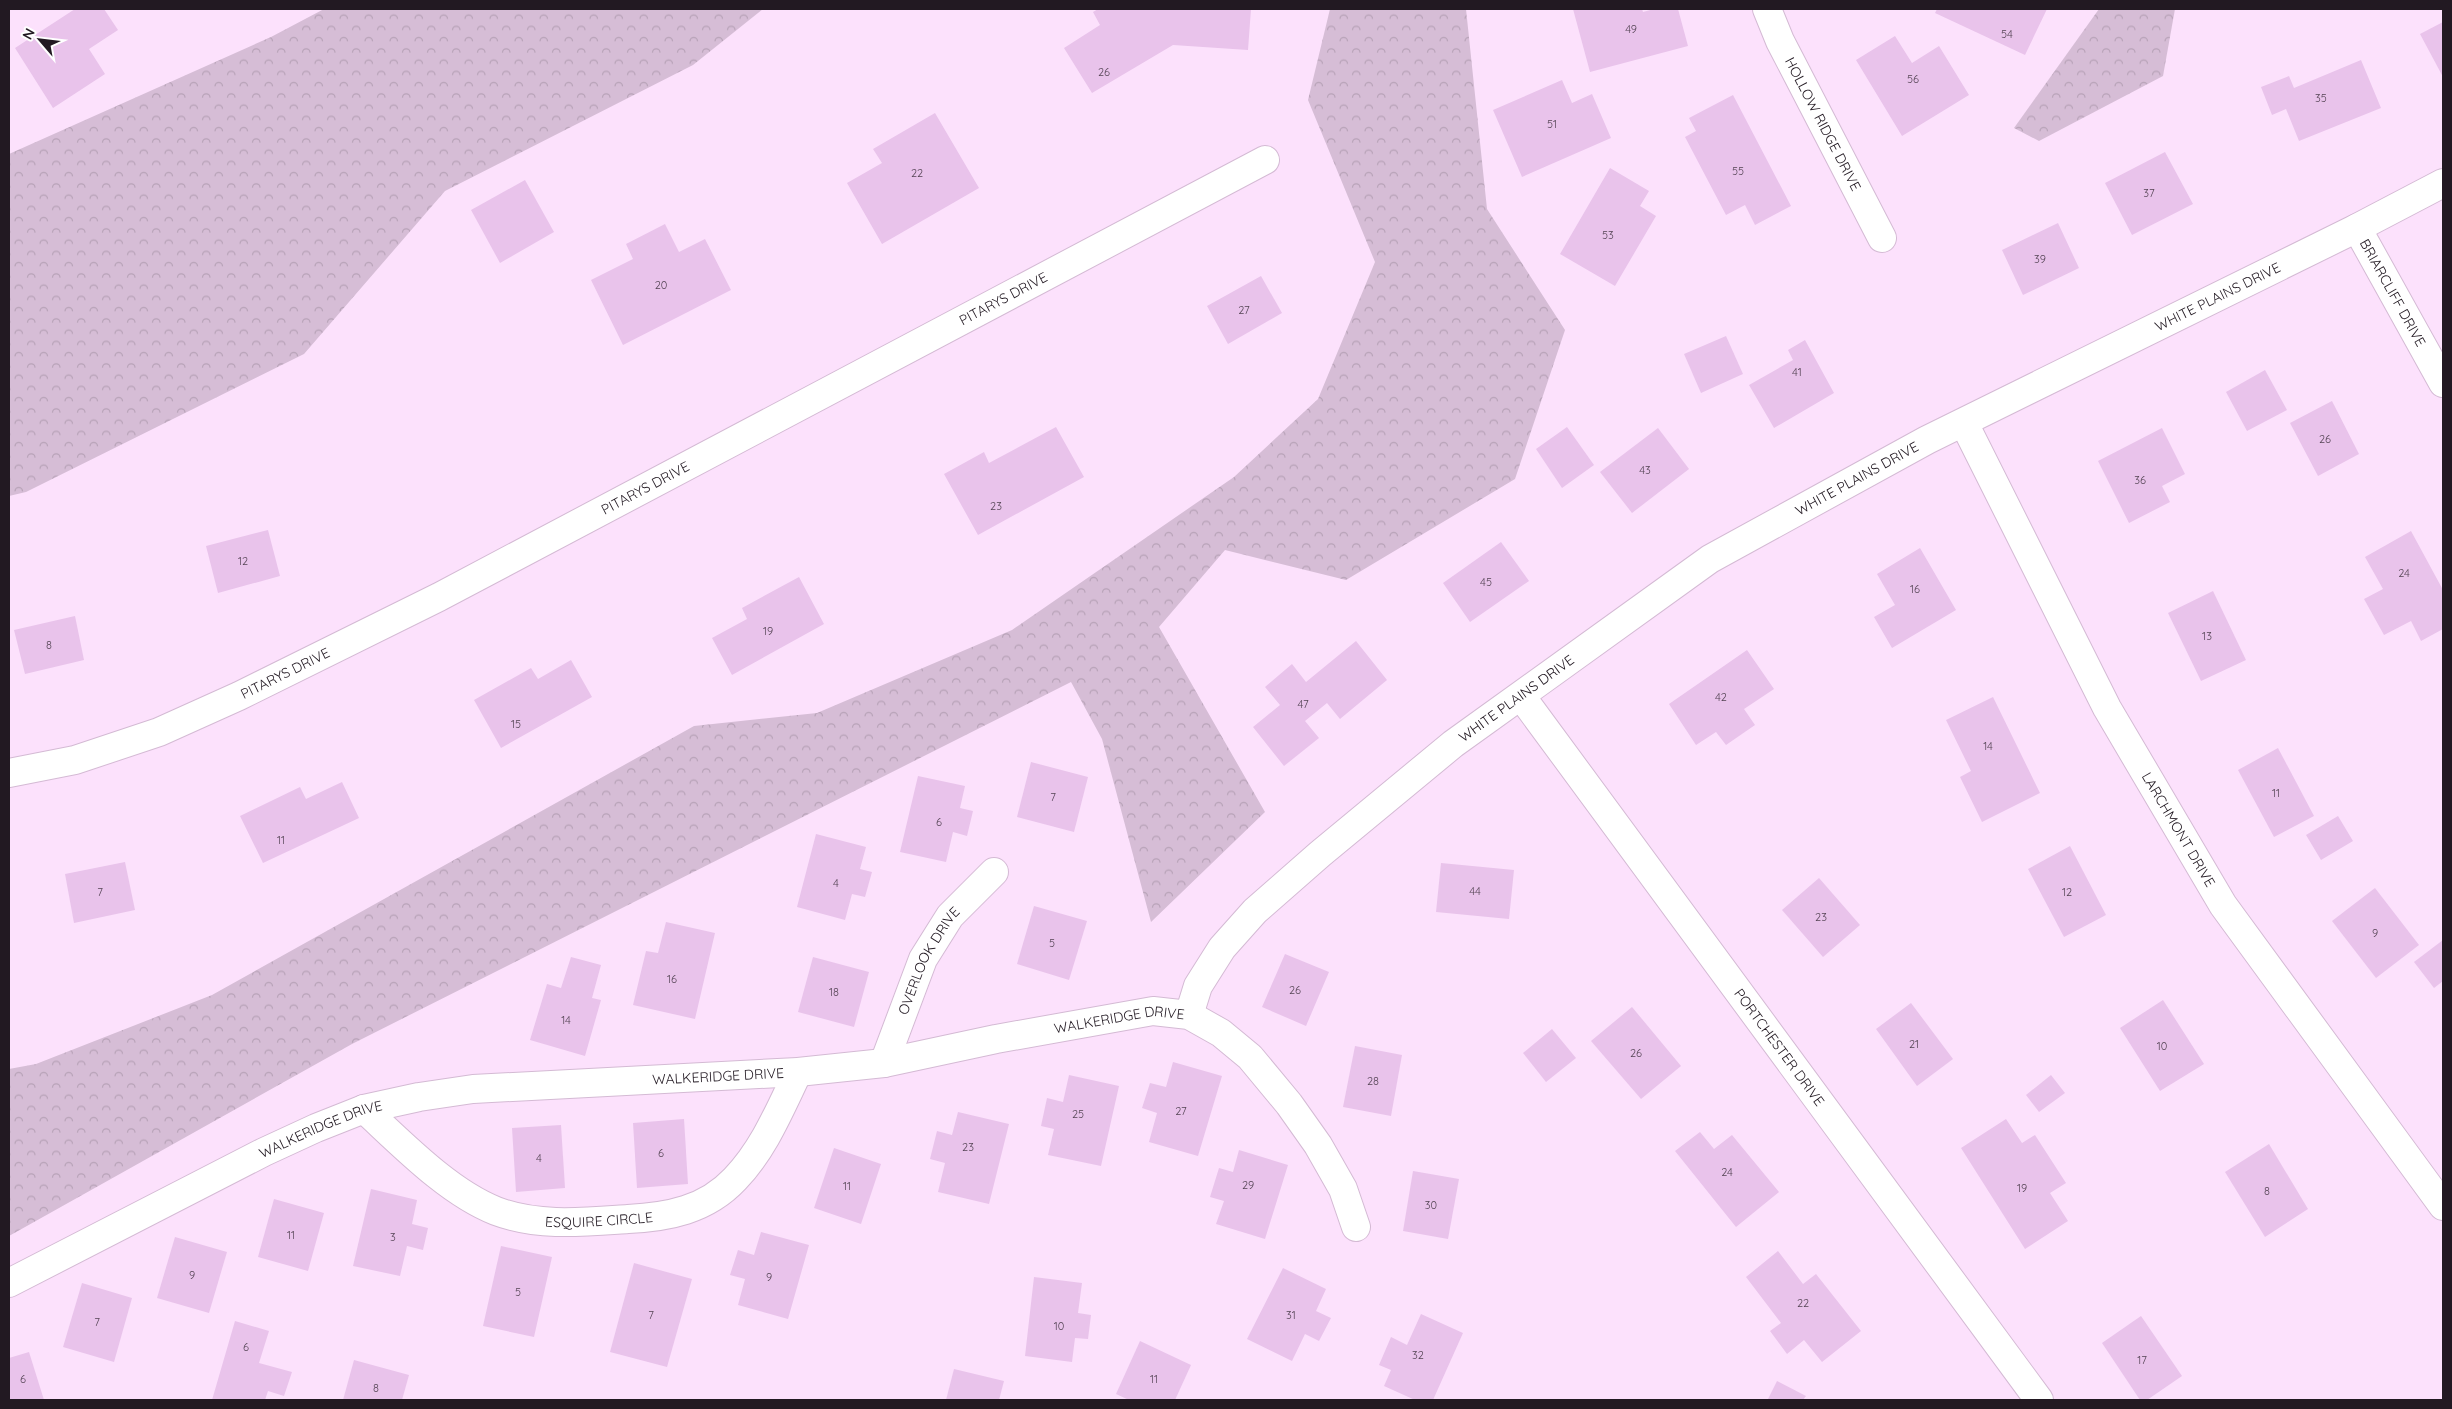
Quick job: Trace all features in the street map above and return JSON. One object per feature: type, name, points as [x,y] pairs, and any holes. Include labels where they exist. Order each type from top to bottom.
[{"type":"street","name":"HOLLOW RIDGE DRIVE","points":[[1767,9],[1780,41],[1882,238]]},
{"type":"street","name":"PITARYS DRIVE","points":[[9,773],[75,760],[159,732],[248,691],[448,592],[1265,160]]},
{"type":"street","name":"WHITE PLAINS DRIVE","points":[[1189,1016],[1198,986],[1222,948],[1255,911],[1320,854],[1453,744],[1710,559],[1927,440],[2357,228],[2443,182]]},
{"type":"street","name":"BRIARCLIFF DRIVE","points":[[2357,228],[2443,383]]},
{"type":"street","name":"LARCHMONT DRIVE","points":[[1964,423],[2108,708],[2223,905],[2443,1206]]},
{"type":"street","name":"PORTCHESTER DRIVE","points":[[1521,696],[2039,1400]]},
{"type":"street","name":"OVERLOOK DRIVE","points":[[884,1063],[923,959],[950,916],[994,872]]},
{"type":"street","name":"WALKERIDGE DRIVE","points":[[9,1283],[264,1152],[316,1128],[364,1110],[419,1097],[473,1089],[798,1072],[884,1063],[996,1038],[1153,1011],[1189,1016],[1221,1033],[1250,1057],[1289,1104],[1318,1145],[1343,1189],[1356,1227]]},
{"type":"street","name":"ESQUIRE CIRCLE","points":[[364,1110],[426,1165],[459,1190],[495,1210],[530,1219],[568,1223],[655,1218],[681,1213],[705,1203],[734,1181],[750,1162],[764,1140],[798,1072]]},
{"type":"green space","points":[[324,9],[763,9],[693,65],[445,191],[304,354],[26,492],[9,496],[9,154],[271,37]]},
{"type":"green space","points":[[1330,9],[1466,9],[1487,209],[1565,330],[1515,479],[1346,580],[1225,550],[1159,627],[1265,812],[1151,922],[1102,739],[1071,682],[352,1044],[9,1236],[9,1069],[36,1064],[212,995],[694,726],[817,713],[1012,630],[1234,477],[1318,399],[1375,262],[1308,100]]},
{"type":"green space","points":[[2099,9],[2175,9],[2163,76],[2039,141],[2014,128]]},
{"type":"building","points":[[75,9],[104,9],[118,30],[89,49],[105,74],[53,108],[15,48]]},
{"type":"building","points":[[1098,9],[1251,9],[1248,50],[1173,45],[1092,93],[1064,48],[1100,25],[1093,12]]},
{"type":"building","points":[[1573,9],[1642,9],[1643,12],[1654,9],[1678,9],[1688,46],[1590,72]]},
{"type":"building","points":[[1937,9],[2047,9],[2025,55],[1935,13]]},
{"type":"building","points":[[2443,22],[2443,77],[2420,34]]},
{"type":"building","points":[[1895,36],[1912,63],[1939,46],[1969,95],[1902,136],[1856,60]]},
{"type":"building","points":[[2361,60],[2381,108],[2299,141],[2286,109],[2272,115],[2261,87],[2289,76],[2294,88]]},
{"type":"building","points":[[1562,80],[1572,103],[1592,94],[1611,138],[1522,177],[1493,110]]},
{"type":"building","points":[[1733,95],[1791,206],[1755,225],[1745,205],[1726,215],[1685,137],[1696,131],[1689,118]]},
{"type":"building","points":[[935,113],[979,188],[882,244],[847,183],[882,163],[873,149]]},
{"type":"building","points":[[2165,152],[2193,204],[2132,235],[2105,183]]},
{"type":"building","points":[[1610,168],[1649,191],[1640,206],[1656,216],[1615,286],[1560,254]]},
{"type":"building","points":[[525,180],[554,232],[500,263],[471,210]]},
{"type":"building","points":[[2058,223],[2079,268],[2023,295],[2002,250]]},
{"type":"building","points":[[665,224],[679,252],[705,239],[731,290],[623,345],[591,280],[633,259],[626,244]]},
{"type":"building","points":[[1261,276],[1282,313],[1228,344],[1207,306]]},
{"type":"building","points":[[1726,336],[1743,374],[1701,393],[1684,354]]},
{"type":"building","points":[[1805,340],[1834,393],[1774,428],[1749,385],[1793,360],[1788,350]]},
{"type":"building","points":[[2265,370],[2287,410],[2247,431],[2226,392]]},
{"type":"building","points":[[2332,401],[2359,454],[2318,476],[2290,423]]},
{"type":"building","points":[[1056,427],[1084,477],[978,535],[944,474],[984,452],[989,463]]},
{"type":"building","points":[[1567,427],[1594,465],[1562,488],[1536,449]]},
{"type":"building","points":[[1658,428],[1689,469],[1632,513],[1600,472]]},
{"type":"building","points":[[2162,428],[2185,474],[2162,486],[2170,502],[2129,523],[2098,461]]},
{"type":"building","points":[[268,530],[280,576],[218,593],[206,546]]},
{"type":"building","points":[[2411,531],[2443,590],[2443,629],[2421,641],[2411,621],[2384,635],[2364,599],[2383,589],[2365,557]]},
{"type":"building","points":[[1501,542],[1529,581],[1470,622],[1443,583]]},
{"type":"building","points":[[1920,548],[1956,610],[1892,648],[1874,617],[1895,605],[1877,574]]},
{"type":"building","points":[[799,577],[824,624],[732,675],[712,638],[747,619],[742,608]]},
{"type":"building","points":[[2213,591],[2246,660],[2201,681],[2168,613]]},
{"type":"building","points":[[75,616],[84,660],[25,674],[14,630]]},
{"type":"building","points":[[1356,641],[1387,680],[1340,719],[1327,703],[1305,721],[1319,738],[1284,766],[1253,727],[1280,705],[1265,687],[1292,664],[1306,682]]},
{"type":"building","points":[[1747,650],[1774,689],[1744,709],[1755,725],[1726,745],[1716,732],[1696,745],[1669,704]]},
{"type":"building","points":[[571,660],[592,697],[501,748],[474,700],[531,668],[538,679]]},
{"type":"building","points":[[1993,697],[2040,793],[1982,822],[1960,777],[1971,771],[1946,720]]},
{"type":"building","points":[[2278,748],[2314,816],[2274,837],[2238,770]]},
{"type":"building","points":[[1031,762],[1088,777],[1074,832],[1017,817]]},
{"type":"building","points":[[918,776],[965,786],[960,808],[973,811],[967,836],[953,832],[946,862],[900,852]]},
{"type":"building","points":[[342,782],[359,818],[263,863],[240,816],[300,787],[306,799]]},
{"type":"building","points":[[2338,816],[2353,841],[2321,860],[2306,835]]},
{"type":"building","points":[[816,834],[866,847],[860,869],[872,872],[865,897],[852,894],[845,920],[797,907]]},
{"type":"building","points":[[2070,846],[2106,915],[2064,937],[2028,869]]},
{"type":"building","points":[[125,862],[135,910],[74,923],[65,874]]},
{"type":"building","points":[[1441,863],[1514,870],[1509,919],[1436,912]]},
{"type":"building","points":[[1819,878],[1860,925],[1823,957],[1782,910]]},
{"type":"building","points":[[2375,888],[2419,945],[2376,978],[2332,921]]},
{"type":"building","points":[[1034,906],[1087,921],[1069,980],[1017,964]]},
{"type":"building","points":[[666,922],[715,933],[695,1019],[633,1005],[646,951],[658,953]]},
{"type":"building","points":[[2443,940],[2443,981],[2434,988],[2414,962]]},
{"type":"building","points":[[1285,954],[1329,972],[1306,1026],[1262,1007]]},
{"type":"building","points":[[571,957],[601,965],[592,998],[601,1000],[585,1056],[530,1040],[547,984],[561,988]]},
{"type":"building","points":[[813,957],[869,972],[854,1027],[798,1012]]},
{"type":"building","points":[[2163,1000],[2204,1064],[2160,1091],[2120,1028]]},
{"type":"building","points":[[1911,1003],[1953,1059],[1917,1086],[1876,1029]]},
{"type":"building","points":[[1632,1007],[1681,1066],[1641,1099],[1591,1041]]},
{"type":"building","points":[[1552,1029],[1576,1058],[1546,1082],[1523,1053]]},
{"type":"building","points":[[1355,1046],[1402,1055],[1391,1116],[1343,1107]]},
{"type":"building","points":[[1173,1062],[1222,1076],[1198,1156],[1149,1142],[1157,1113],[1142,1108],[1150,1083],[1166,1087]]},
{"type":"building","points":[[1069,1075],[1119,1086],[1101,1166],[1048,1155],[1054,1129],[1041,1126],[1047,1098],[1063,1102]]},
{"type":"building","points":[[2051,1075],[2065,1093],[2039,1112],[2026,1095]]},
{"type":"building","points":[[958,1112],[1009,1124],[989,1204],[938,1192],[945,1163],[930,1159],[937,1131],[952,1135]]},
{"type":"building","points":[[684,1119],[688,1184],[637,1188],[633,1123]]},
{"type":"building","points":[[2006,1119],[2022,1143],[2035,1135],[2066,1183],[2050,1193],[2068,1221],[2025,1249],[1961,1148]]},
{"type":"building","points":[[561,1125],[565,1188],[516,1192],[512,1128]]},
{"type":"building","points":[[1700,1132],[1714,1149],[1732,1135],[1779,1192],[1736,1227],[1675,1151]]},
{"type":"building","points":[[2269,1144],[2308,1209],[2265,1237],[2225,1172]]},
{"type":"building","points":[[834,1148],[881,1164],[861,1224],[814,1208]]},
{"type":"building","points":[[1239,1150],[1288,1165],[1265,1239],[1216,1224],[1224,1201],[1210,1197],[1219,1168],[1233,1172]]},
{"type":"building","points":[[1413,1171],[1459,1179],[1448,1239],[1403,1231]]},
{"type":"building","points":[[371,1189],[417,1200],[412,1224],[428,1228],[423,1250],[407,1246],[400,1276],[353,1266]]},
{"type":"building","points":[[274,1199],[324,1213],[308,1271],[258,1257]]},
{"type":"building","points":[[761,1232],[809,1245],[788,1319],[738,1305],[745,1279],[730,1275],[738,1250],[754,1255]]},
{"type":"building","points":[[175,1237],[227,1252],[209,1313],[157,1298]]},
{"type":"building","points":[[501,1246],[552,1257],[534,1337],[483,1326]]},
{"type":"building","points":[[1778,1251],[1803,1284],[1816,1274],[1861,1331],[1822,1362],[1804,1340],[1787,1354],[1770,1331],[1781,1323],[1746,1277]]},
{"type":"building","points":[[634,1263],[692,1279],[667,1367],[610,1352]]},
{"type":"building","points":[[1283,1268],[1326,1289],[1316,1311],[1331,1318],[1319,1341],[1305,1334],[1292,1361],[1247,1339]]},
{"type":"building","points":[[1034,1277],[1082,1283],[1078,1313],[1091,1315],[1088,1339],[1075,1338],[1072,1362],[1025,1356]]},
{"type":"building","points":[[82,1283],[132,1298],[114,1362],[63,1347]]},
{"type":"building","points":[[1421,1314],[1463,1333],[1433,1400],[1415,1400],[1384,1386],[1391,1370],[1379,1365],[1391,1337],[1407,1345]]},
{"type":"building","points":[[2141,1316],[2182,1376],[2147,1400],[2140,1400],[2102,1343]]},
{"type":"building","points":[[235,1321],[269,1331],[259,1363],[292,1372],[284,1396],[268,1391],[265,1400],[212,1400]]},
{"type":"building","points":[[1140,1341],[1191,1365],[1175,1400],[1129,1400],[1116,1394]]},
{"type":"building","points":[[29,1352],[44,1400],[9,1400],[9,1358]]},
{"type":"building","points":[[354,1360],[409,1375],[402,1400],[343,1400]]},
{"type":"building","points":[[954,1369],[1004,1381],[999,1400],[946,1400]]},
{"type":"building","points":[[1777,1381],[1806,1396],[1803,1400],[1768,1399]]}]
